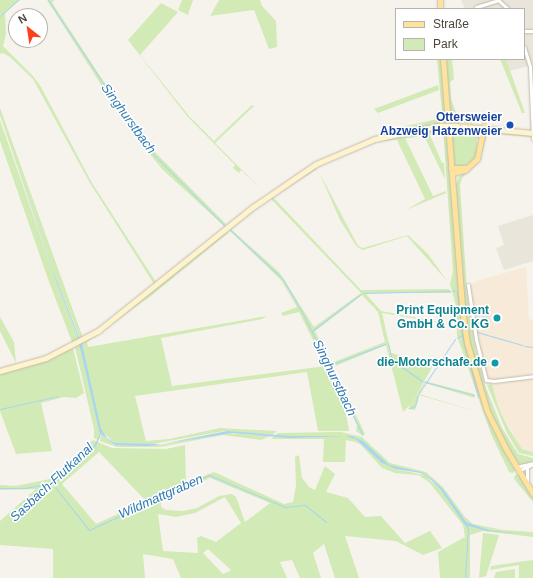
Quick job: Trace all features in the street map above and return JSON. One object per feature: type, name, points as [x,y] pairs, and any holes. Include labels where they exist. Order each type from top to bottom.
[{"type":"main road","points":[[443,60],[461,300],[467,344],[487,411],[517,469],[531,492]]},
{"type":"main road","points":[[469,126],[480,137]]},
{"type":"main road","points":[[452,187],[461,172],[477,159],[482,126]]},
{"type":"main road","points":[[452,170],[469,167]]},
{"type":"main road","points":[[452,170],[461,172]]},
{"type":"street","points":[[476,7],[498,0],[507,8]]},
{"type":"street","points":[[525,50],[531,67],[533,139]]},
{"type":"street","points":[[0,371],[32,363],[83,340],[126,310],[253,207],[299,174],[339,153],[375,139],[438,126],[482,126],[532,133]]},
{"type":"street","points":[[468,285],[475,334],[486,380],[494,381],[533,376]]},
{"type":"street","points":[[517,469],[533,464]]},
{"type":"street","points":[[517,469],[527,468],[533,464]]},
{"type":"street","points":[[527,468],[526,479],[531,492]]},
{"type":"shaded area","points":[[461,0],[533,0],[533,132],[530,131],[531,103],[528,66],[510,71],[506,60],[525,60],[525,8],[465,8]]},
{"type":"shaded area","points":[[533,215],[533,261],[504,270],[496,248],[504,245],[498,226]]},
{"type":"shaded area","points":[[526,267],[529,319],[533,320],[533,452],[520,447],[498,406],[492,384],[485,384],[476,351],[467,291],[468,286],[477,281]]},
{"type":"shaded area","points":[[488,306],[490,325],[476,326],[475,307]]},
{"type":"green space","points":[[0,0],[20,0],[11,8],[8,8],[8,10],[5,13],[6,34],[3,46],[33,76],[41,87],[92,183],[156,282],[154,284],[90,183],[33,79],[10,57],[3,53],[0,54]]},
{"type":"green space","points":[[47,0],[55,0],[52,2],[55,7],[121,108],[153,150],[226,224],[224,226],[162,169],[145,148],[123,119]]},
{"type":"green space","points":[[182,0],[193,0],[188,15],[178,10]]},
{"type":"green space","points":[[219,0],[260,0],[262,6],[276,21],[277,47],[269,49],[254,10],[210,16]]},
{"type":"green space","points":[[161,3],[178,12],[140,55],[189,116],[214,141],[252,105],[254,106],[215,143],[265,193],[241,170],[239,173],[233,168],[235,165],[187,116],[128,40]]},
{"type":"green space","points":[[437,60],[442,60],[446,123],[443,123]]},
{"type":"green space","points":[[445,60],[452,60],[454,79],[450,82],[451,99],[458,118],[484,122],[450,123]]},
{"type":"green space","points":[[500,60],[506,60],[525,113],[522,113]]},
{"type":"green space","points":[[438,85],[439,90],[378,113],[374,109]]},
{"type":"green space","points":[[0,108],[83,338],[81,340],[53,271],[0,115]]},
{"type":"green space","points":[[438,119],[441,123],[376,136],[396,128]]},
{"type":"green space","points":[[0,120],[57,284],[77,334],[79,341],[75,343],[72,342],[48,279],[0,141]]},
{"type":"green space","points":[[446,128],[466,345],[479,393],[500,442],[515,470],[513,473],[509,472],[491,434],[457,336],[456,306],[450,284],[453,271],[443,129]]},
{"type":"green space","points":[[450,128],[468,129],[477,138],[477,152],[474,161],[462,168],[453,165]]},
{"type":"green space","points":[[442,129],[439,134],[378,142],[422,130]]},
{"type":"green space","points":[[484,130],[528,134],[531,137],[487,133],[480,161],[462,178],[460,185],[467,291],[476,351],[486,388],[502,428],[518,454],[533,458],[533,462],[519,465],[490,414],[471,354],[462,299],[456,185],[459,177],[479,159]]},
{"type":"green space","points":[[430,135],[442,163],[444,163],[445,179],[424,136]]},
{"type":"green space","points":[[405,138],[433,196],[446,191],[446,193],[406,210],[425,199],[397,140]]},
{"type":"green space","points":[[316,167],[317,169],[273,197],[361,290],[449,289],[452,293],[365,293],[381,311],[454,325],[382,313],[391,353],[434,364],[411,404],[403,412],[386,345],[333,367],[365,434],[363,436],[356,431],[357,425],[343,396],[349,431],[318,431],[307,372],[135,396],[146,441],[169,439],[220,428],[277,431],[272,435],[224,431],[152,444],[115,443],[101,431],[99,440],[94,438],[94,429],[75,347],[131,309],[225,232],[228,233],[152,295],[87,342],[88,347],[267,316],[262,319],[161,338],[172,386],[326,366],[299,312],[283,316],[281,313],[297,307],[281,280],[229,230],[265,200]],"holes":[[[270,198],[361,293],[314,327],[279,272],[231,229]],[[362,295],[378,312],[385,342],[331,363],[315,331]]]},
{"type":"green space","points":[[319,172],[358,246],[363,248],[408,235],[428,254],[447,281],[407,236],[363,250],[357,247],[340,220]]},
{"type":"green space","points":[[0,317],[14,342],[16,363],[0,331]]},
{"type":"green space","points":[[73,348],[84,393],[76,398],[64,397],[41,403],[52,451],[16,454],[0,411],[0,373],[39,363]]},
{"type":"green space","points":[[425,381],[474,394],[475,398],[425,383],[419,394],[481,413],[419,395],[415,410],[408,409]]},
{"type":"green space","points":[[492,384],[498,406],[509,429],[522,449],[533,452],[533,456],[519,453],[507,433],[487,385]]},
{"type":"green space","points":[[341,432],[362,437],[390,463],[426,472],[443,487],[465,517],[473,524],[503,530],[533,532],[533,537],[483,531],[470,535],[470,578],[440,578],[438,552],[465,537],[463,525],[429,482],[418,475],[395,473],[382,468],[361,445],[355,442],[346,440],[345,462],[323,462],[324,439],[271,439],[278,433]],"holes":[[[350,435],[363,441],[389,466],[382,463],[362,442]],[[389,466],[417,471],[432,479],[443,489],[455,507],[441,490],[424,475]]]},
{"type":"green space","points":[[225,433],[270,436],[261,440],[223,435],[160,447],[117,447],[100,441],[101,434],[115,445],[160,445]]},
{"type":"green space","points":[[93,440],[112,448],[166,449],[185,445],[186,483],[214,472],[284,504],[293,502],[296,486],[295,457],[299,455],[302,478],[309,487],[315,490],[325,466],[335,474],[326,492],[348,498],[365,517],[381,516],[405,543],[430,531],[442,548],[423,555],[396,541],[345,536],[359,578],[335,578],[324,544],[313,553],[321,578],[300,578],[292,560],[280,562],[287,578],[181,578],[173,559],[143,554],[145,578],[53,578],[53,549],[0,545],[0,521],[36,489],[0,490],[0,485],[16,486],[50,479]],"holes":[[[99,452],[146,501],[96,524],[62,484]],[[210,478],[270,503],[245,522],[236,497],[232,494],[219,496],[197,508],[183,511],[166,510],[161,507],[161,503],[166,498]],[[225,497],[241,523],[216,542],[201,536],[197,538],[198,553],[163,551],[158,514],[176,517],[195,513]],[[208,549],[231,570],[223,574],[203,553]]]},
{"type":"green space","points":[[515,475],[519,475],[533,497],[533,502],[514,479]]},
{"type":"green space","points":[[483,533],[499,535],[486,576],[479,578]]},
{"type":"green space","points":[[533,560],[533,578],[519,578],[519,565],[490,570],[491,566]]},
{"type":"green space","points":[[515,569],[515,578],[494,578],[496,572]]},
{"type":"water","points":[[0,115],[53,271],[82,344],[101,429],[107,438],[115,443],[162,444],[149,446],[115,445],[101,434],[96,446],[0,532],[94,446],[100,434],[77,334],[57,284]]},
{"type":"water","points":[[227,431],[290,436],[345,436],[290,438],[232,433],[163,444]]},
{"type":"water","points":[[345,436],[352,436],[363,441],[389,465],[421,472],[432,479],[443,489],[466,522],[488,530],[533,535],[487,531],[465,525],[441,490],[431,480],[421,473],[396,469],[382,463],[356,439]]},
{"type":"waterway","name":"Singhurstbach","points":[[0,16],[18,0]]},
{"type":"waterway","name":"Singhurstbach","points":[[48,0],[126,118],[155,156],[224,225]]},
{"type":"waterway","name":"Singhurstbach","points":[[230,230],[283,279],[303,314],[362,434]]},
{"type":"waterway","points":[[452,290],[457,292],[462,335],[478,397]]},
{"type":"waterway","points":[[363,293],[450,291]]},
{"type":"waterway","points":[[312,331],[361,294]]},
{"type":"waterway","points":[[477,332],[522,345]]},
{"type":"waterway","points":[[457,338],[462,335]]},
{"type":"waterway","points":[[419,393],[455,339]]},
{"type":"waterway","points":[[388,343],[392,360],[422,381]]},
{"type":"waterway","points":[[330,365],[385,344]]},
{"type":"waterway","points":[[524,346],[533,347]]},
{"type":"waterway","points":[[425,382],[474,395]]},
{"type":"waterway","points":[[410,408],[415,406],[418,395]]},
{"type":"waterway","points":[[0,409],[58,396]]},
{"type":"waterway","name":"Wildmattgraben","points":[[55,487],[89,530],[209,475],[285,507],[305,505],[326,522]]},
{"type":"waterway","name":"Wildmattgraben","points":[[0,488],[25,488],[41,485]]},
{"type":"waterway","points":[[465,523],[468,529],[465,578]]},
{"type":"place","name":"Ottersweier Abzweig Hatzenweier","points":[[510,125]]},
{"type":"place","name":"Print Equipment GmbH & Co. KG","points":[[497,318]]},
{"type":"place","name":"die-Motorschafe.de","points":[[495,363]]},
{"type":"water label","name":"Sasbach-Flutkanal","points":[[52,483]]}]
